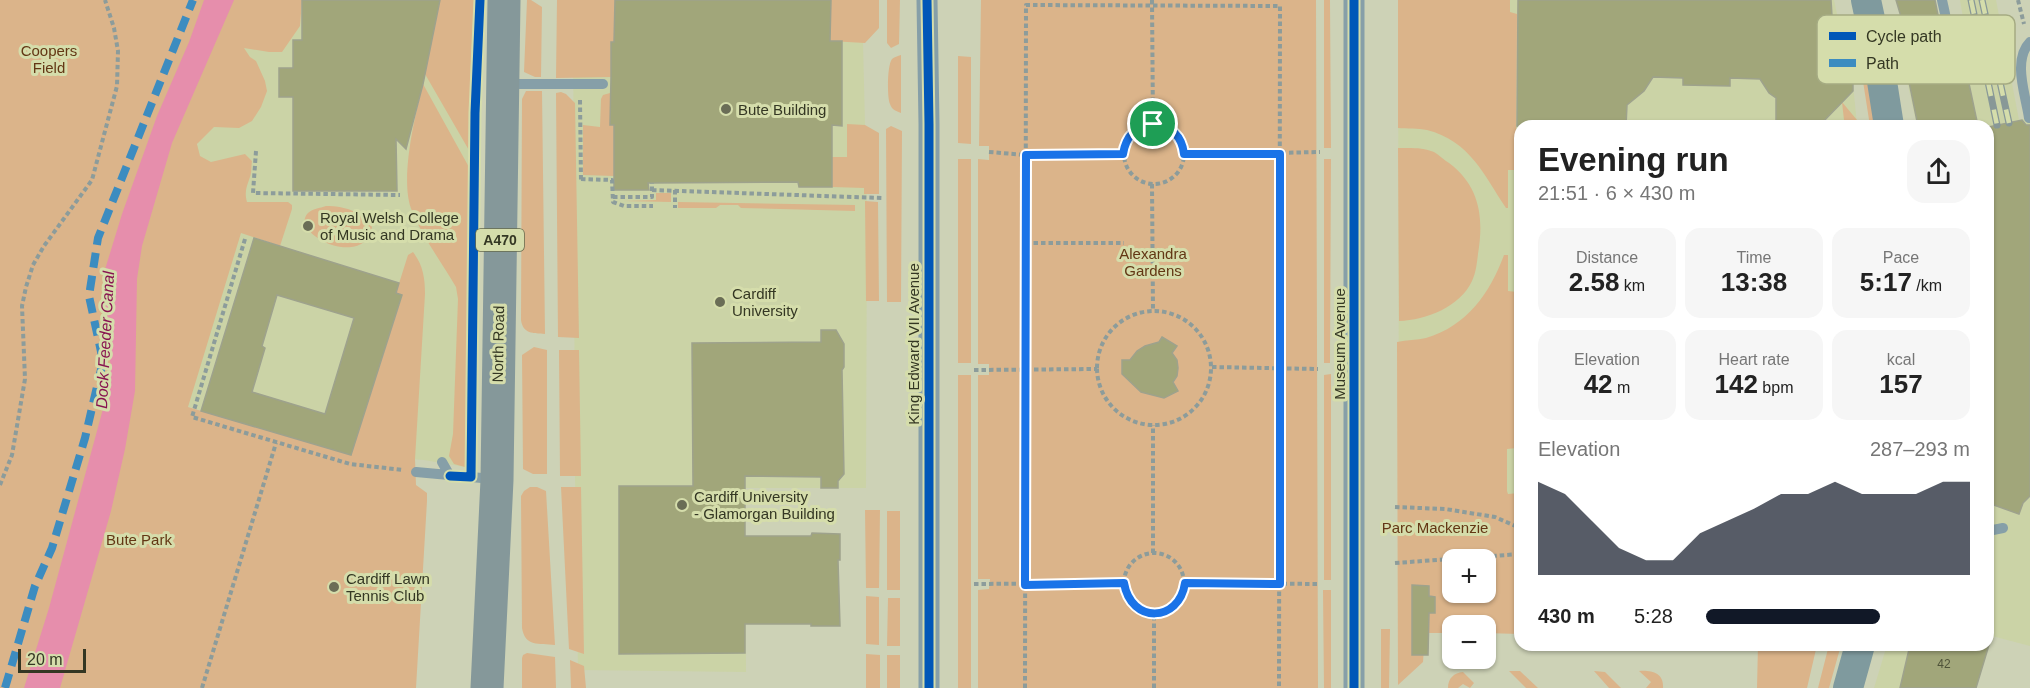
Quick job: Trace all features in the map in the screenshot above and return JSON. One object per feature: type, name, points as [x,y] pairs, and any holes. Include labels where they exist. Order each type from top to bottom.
[{"type":"main road","name":"North Road","points":[[487,688],[497,480],[504,0]]},
{"type":"street","name":"King Edward VII Avenue","points":[[927,0],[929,688]]},
{"type":"street","name":"Museum Avenue","points":[[1354,0],[1354,688]]},
{"type":"street","points":[[1866,0],[1869,15]]},
{"type":"street","points":[[1882,84],[1888,120]]},
{"type":"street","points":[[1848,688],[1858,651]]},
{"type":"lane","points":[[1942,0],[1945,15]]},
{"type":"lane","points":[[2029,118],[2021,58],[2030,42]]},
{"type":"lane","points":[[502,84],[603,84]]},
{"type":"lane","points":[[442,462],[450,476]]},
{"type":"lane","points":[[416,472],[497,480]]},
{"type":"lane","points":[[1994,530],[2003,528]]},
{"type":"path","points":[[0,485],[12,455],[25,379],[22,306],[26,287],[33,265],[44,246],[92,180],[117,86],[118,51],[114,28],[105,0]]},
{"type":"path","points":[[2018,0],[2024,24]]},
{"type":"path","points":[[1152,3],[1153,124]]},
{"type":"path","points":[[1025,688],[1026,5],[1152,3],[1280,6],[1280,688]]},
{"type":"path","points":[[580,84],[581,181],[612,180],[613,202],[624,206],[653,206]]},
{"type":"path","points":[[1153,124],[1171,129],[1183,145],[1184,154],[1177,174],[1159,184],[1138,180],[1125,164],[1123,154],[1129,136],[1144,126],[1153,124]]},
{"type":"path","points":[[256,151],[253,193],[400,195]]},
{"type":"path","points":[[989,152],[1026,155],[1123,154]]},
{"type":"path","points":[[1184,154],[1320,152]]},
{"type":"path","points":[[613,197],[652,197],[652,183]]},
{"type":"path","points":[[1152,184],[1153,311]]},
{"type":"path","points":[[652,190],[882,198]]},
{"type":"path","points":[[675,190],[675,208]]},
{"type":"path","points":[[245,239],[192,417],[350,464],[416,472]]},
{"type":"path","points":[[1026,243],[1124,243]]},
{"type":"path","points":[[1153,311],[1171,313],[1187,321],[1200,333],[1208,349],[1212,366],[1209,384],[1202,400],[1190,413],[1174,422],[1153,426],[1138,423],[1122,415],[1109,403],[1100,387],[1097,369],[1099,352],[1107,335],[1119,322],[1135,314],[1153,311]]},
{"type":"path","points":[[1212,366],[1318,369]]},
{"type":"path","points":[[974,370],[1097,369]]},
{"type":"path","points":[[1153,426],[1153,553]]},
{"type":"path","points":[[202,688],[276,443]]},
{"type":"path","points":[[1395,507],[1445,510],[1495,517],[1514,525]]},
{"type":"path","points":[[1153,553],[1163,554],[1179,565],[1185,583],[1184,592],[1173,608],[1154,614],[1145,612],[1130,601],[1124,583],[1125,574],[1130,566],[1144,555],[1153,553]]},
{"type":"path","points":[[1395,563],[1514,554]]},
{"type":"path","points":[[974,584],[1124,583]]},
{"type":"path","points":[[1185,583],[1319,584]]},
{"type":"path","points":[[1154,614],[1154,688]]},
{"type":"shaded area","points":[[204,0],[234,0],[172,143],[142,246],[137,279],[135,391],[111,511],[60,688],[24,688],[49,608],[107,394],[111,368],[103,307],[103,276],[122,214],[157,116],[189,42]]},
{"type":"shaded area","name":"Royal Welsh College of Music and Drama","points":[[234,0],[474,0],[470,85],[468,392],[465,467],[424,460],[351,455],[135,391]]},
{"type":"shaded area","name":"Cardiff University","points":[[573,0],[862,0],[867,209],[866,488],[745,488],[746,672],[578,670]]},
{"type":"shaded area","points":[[1398,0],[1834,0],[1837,15],[1817,15],[1817,84],[1852,84],[1856,120],[1514,120],[1514,494],[1399,491]]},
{"type":"shaded area","points":[[1960,0],[1996,0],[1999,15],[1963,15]]},
{"type":"shaded area","points":[[1908,84],[2012,84],[2019,120],[2030,118],[2030,646],[1994,637],[1994,120],[1916,120]]},
{"type":"shaded area","points":[[1885,651],[1987,651],[1975,688],[1874,688]]},
{"type":"green space","name":"Bute Park","points":[[0,0],[302,0],[300,26],[282,52],[244,48],[256,61],[267,91],[252,121],[239,128],[214,127],[197,144],[200,156],[211,162],[245,154],[252,161],[246,192],[247,202],[288,202],[292,205],[292,209],[280,246],[241,233],[188,407],[351,455],[402,296],[396,293],[408,255],[413,252],[423,272],[425,283],[415,459],[416,485],[427,493],[416,688],[0,688]]},
{"type":"green space","points":[[440,0],[474,0],[470,152],[425,74]]},
{"type":"green space","points":[[527,0],[542,7],[541,77],[524,72]]},
{"type":"green space","points":[[557,0],[615,0],[611,77],[556,78]]},
{"type":"green space","points":[[831,0],[879,0],[879,28],[865,43],[830,41]]},
{"type":"green space","points":[[887,0],[900,0],[899,44],[891,48],[887,43]]},
{"type":"green space","name":"Alexandra Gardens","points":[[981,0],[1316,0],[1318,688],[978,688],[978,590],[989,589],[990,579],[978,579],[978,375],[989,375],[989,364],[978,364],[978,159],[989,160],[989,146],[979,146]]},
{"type":"green space","points":[[1324,0],[1330,0],[1331,148],[1324,148]]},
{"type":"green space","points":[[1398,0],[1510,0],[1510,12],[1517,14],[1516,120],[1514,120],[1514,170],[1508,170],[1508,208],[1474,161],[1454,142],[1427,130],[1398,128]]},
{"type":"green space","points":[[901,55],[901,113],[894,110],[889,101],[888,74],[890,62]]},
{"type":"green space","points":[[958,56],[971,57],[971,144],[958,143]]},
{"type":"green space","points":[[423,84],[470,169],[465,467],[454,464],[449,456],[453,434],[458,299],[456,287],[421,230],[408,198],[410,148]]},
{"type":"green space","points":[[1863,84],[1869,84],[1876,120],[1869,120]]},
{"type":"green space","points":[[526,91],[542,91],[545,334],[526,330],[521,320],[522,99]]},
{"type":"green space","points":[[561,92],[575,103],[579,338],[558,337],[556,93]]},
{"type":"green space","points":[[610,93],[610,125],[614,125],[614,176],[583,175],[583,125],[600,127],[601,99],[603,95]]},
{"type":"green space","points":[[1842,102],[1857,120],[1844,120]]},
{"type":"green space","points":[[847,124],[865,125],[879,133],[879,194],[864,194],[864,188],[832,187],[832,157],[847,157]]},
{"type":"green space","points":[[891,126],[902,131],[901,302],[887,302],[886,129]]},
{"type":"green space","points":[[1398,148],[1430,150],[1449,163],[1459,172],[1473,192],[1480,215],[1480,241],[1475,271],[1467,290],[1451,305],[1431,315],[1399,321]]},
{"type":"green space","points":[[958,159],[971,159],[971,363],[958,363]]},
{"type":"green space","points":[[1324,159],[1331,159],[1330,363],[1324,363]]},
{"type":"green space","points":[[656,193],[671,193],[671,202],[623,201],[656,200]]},
{"type":"green space","points":[[865,201],[878,202],[879,301],[866,301]]},
{"type":"green space","points":[[678,202],[855,205],[855,211],[741,208],[738,205],[720,205],[716,208],[678,208]]},
{"type":"green space","points":[[326,206],[346,208],[362,217],[372,227],[366,240],[356,246],[343,247],[317,238],[308,230],[305,221],[308,213]]},
{"type":"green space","name":"Parc Mackenzie","points":[[1504,255],[1508,255],[1508,291],[1514,292],[1514,448],[1507,449],[1507,491],[1508,494],[1514,493],[1514,634],[1496,633],[1496,615],[1442,615],[1442,633],[1425,633],[1423,662],[1398,685],[1397,342],[1426,338],[1441,333],[1465,316],[1484,295]]},
{"type":"green space","points":[[534,347],[547,350],[547,474],[533,474],[523,469],[522,355]]},
{"type":"green space","points":[[559,350],[579,350],[581,476],[560,476]]},
{"type":"green space","points":[[1331,374],[1331,580],[1324,580],[1324,375]]},
{"type":"green space","points":[[958,375],[971,375],[971,688],[958,688]]},
{"type":"green space","points":[[530,487],[546,491],[555,645],[530,641],[526,638],[522,628],[521,496]]},
{"type":"green space","points":[[561,487],[581,487],[584,654],[569,649]]},
{"type":"green space","points":[[865,510],[880,510],[879,588],[866,588]]},
{"type":"green space","points":[[887,511],[900,511],[900,590],[887,590]]},
{"type":"green space","points":[[1323,590],[1331,590],[1331,688],[1324,688]]},
{"type":"green space","points":[[866,596],[879,597],[879,645],[866,644]]},
{"type":"green space","points":[[888,598],[900,598],[900,646],[887,646]]},
{"type":"green space","points":[[1381,629],[1390,629],[1389,688],[1381,688]]},
{"type":"green space","points":[[1758,651],[1816,651],[1807,688],[1757,688]]},
{"type":"green space","points":[[1827,651],[1839,651],[1829,688],[1818,688]]},
{"type":"green space","points":[[527,653],[555,657],[556,688],[522,688],[522,658]]},
{"type":"green space","points":[[866,654],[880,655],[880,688],[866,688]]},
{"type":"green space","points":[[887,655],[900,655],[900,688],[887,688]]},
{"type":"green space","points":[[570,660],[584,666],[586,688],[571,688]]},
{"type":"green space","points":[[1509,671],[1520,671],[1538,688],[1526,688]]},
{"type":"green space","points":[[1594,671],[1605,672],[1621,688],[1609,688]]},
{"type":"green space","points":[[1639,671],[1656,673],[1662,679],[1663,688],[1646,688],[1651,682]]},
{"type":"green space","points":[[1463,672],[1474,683],[1470,688],[1463,684],[1458,688],[1448,688],[1452,677]]},
{"type":"building","points":[[302,0],[440,0],[423,84],[406,149],[396,139],[397,191],[293,191],[293,97],[279,97],[279,68],[293,68],[293,40],[302,40]]},
{"type":"building","name":"Bute Building","points":[[615,0],[831,0],[830,41],[842,41],[842,126],[832,125],[832,187],[799,187],[798,182],[648,183],[649,190],[614,190],[614,125],[610,125],[611,42],[614,42]]},
{"type":"building","points":[[1518,0],[1831,0],[1832,15],[1817,15],[1817,84],[1853,84],[1853,91],[1825,120],[1776,120],[1776,98],[1769,93],[1760,79],[1730,78],[1730,86],[1683,85],[1683,78],[1653,77],[1644,91],[1627,105],[1626,120],[1517,120]]},
{"type":"building","points":[[1896,0],[1935,0],[1938,15],[1900,15]]},
{"type":"building","points":[[1909,84],[1969,84],[1977,120],[1917,120]]},
{"type":"building","points":[[2022,120],[2026,125],[2030,125],[2030,496],[2023,503],[2019,514],[1994,505],[1994,126]]},
{"type":"building","points":[[254,238],[399,283],[396,293],[402,295],[351,455],[201,411]],"holes":[[[277,295],[354,318],[325,414],[252,392]]]},
{"type":"building","name":"Cardiff University - Glamorgan Building","points":[[821,330],[836,330],[844,344],[842,370],[844,474],[838,481],[838,488],[821,488],[821,477],[745,476],[745,536],[840,534],[840,560],[838,560],[840,626],[745,624],[745,653],[619,654],[619,486],[693,486],[692,343],[821,342]]},
{"type":"building","points":[[1162,337],[1177,346],[1172,353],[1177,360],[1178,368],[1173,382],[1178,391],[1164,398],[1141,392],[1122,374],[1122,360],[1130,360],[1137,351],[1159,342]]},
{"type":"building","points":[[1412,585],[1429,586],[1429,596],[1435,597],[1435,613],[1429,613],[1428,655],[1412,655]]},
{"type":"building","points":[[1909,651],[1987,651],[1976,688],[1900,688]]},
{"type":"railway","points":[[1971,0],[1974,15]]},
{"type":"railway","points":[[1982,0],[1985,15]]},
{"type":"railway","points":[[1988,84],[1997,125]]},
{"type":"railway","points":[[2000,84],[2009,123]]},
{"type":"marked path","points":[[5,688],[35,586],[52,548],[85,438],[103,361],[89,296],[98,238],[193,0]]},
{"type":"cycle path","points":[[450,476],[471,477],[475,113],[480,0]]},
{"type":"cycle path","points":[[927,0],[929,688]]},
{"type":"cycle path","points":[[1354,0],[1354,688]]},
{"type":"place","name":"Bute Building","points":[[726,109]]},
{"type":"place","name":"Royal Welsh College of Music and Drama","points":[[308,226]]},
{"type":"place","name":"Cardiff University","points":[[720,302]]},
{"type":"place","name":"Cardiff University - Glamorgan Building","points":[[682,505]]},
{"type":"place","name":"Cardiff Lawn Tennis Club","points":[[334,587]]},
{"type":"route","points":[[1153,124],[1171,129],[1183,145],[1184,154],[1280,154],[1280,584],[1185,583],[1184,592],[1173,608],[1154,614],[1137,608],[1130,601],[1124,583],[1025,585],[1026,155],[1123,154],[1129,136],[1135,130],[1153,124]]},
{"type":"park label","name":"Coopers Field","points":[[49,58]]},
{"type":"water label","name":"Dock Feeder Canal","points":[[105,340]]}]
